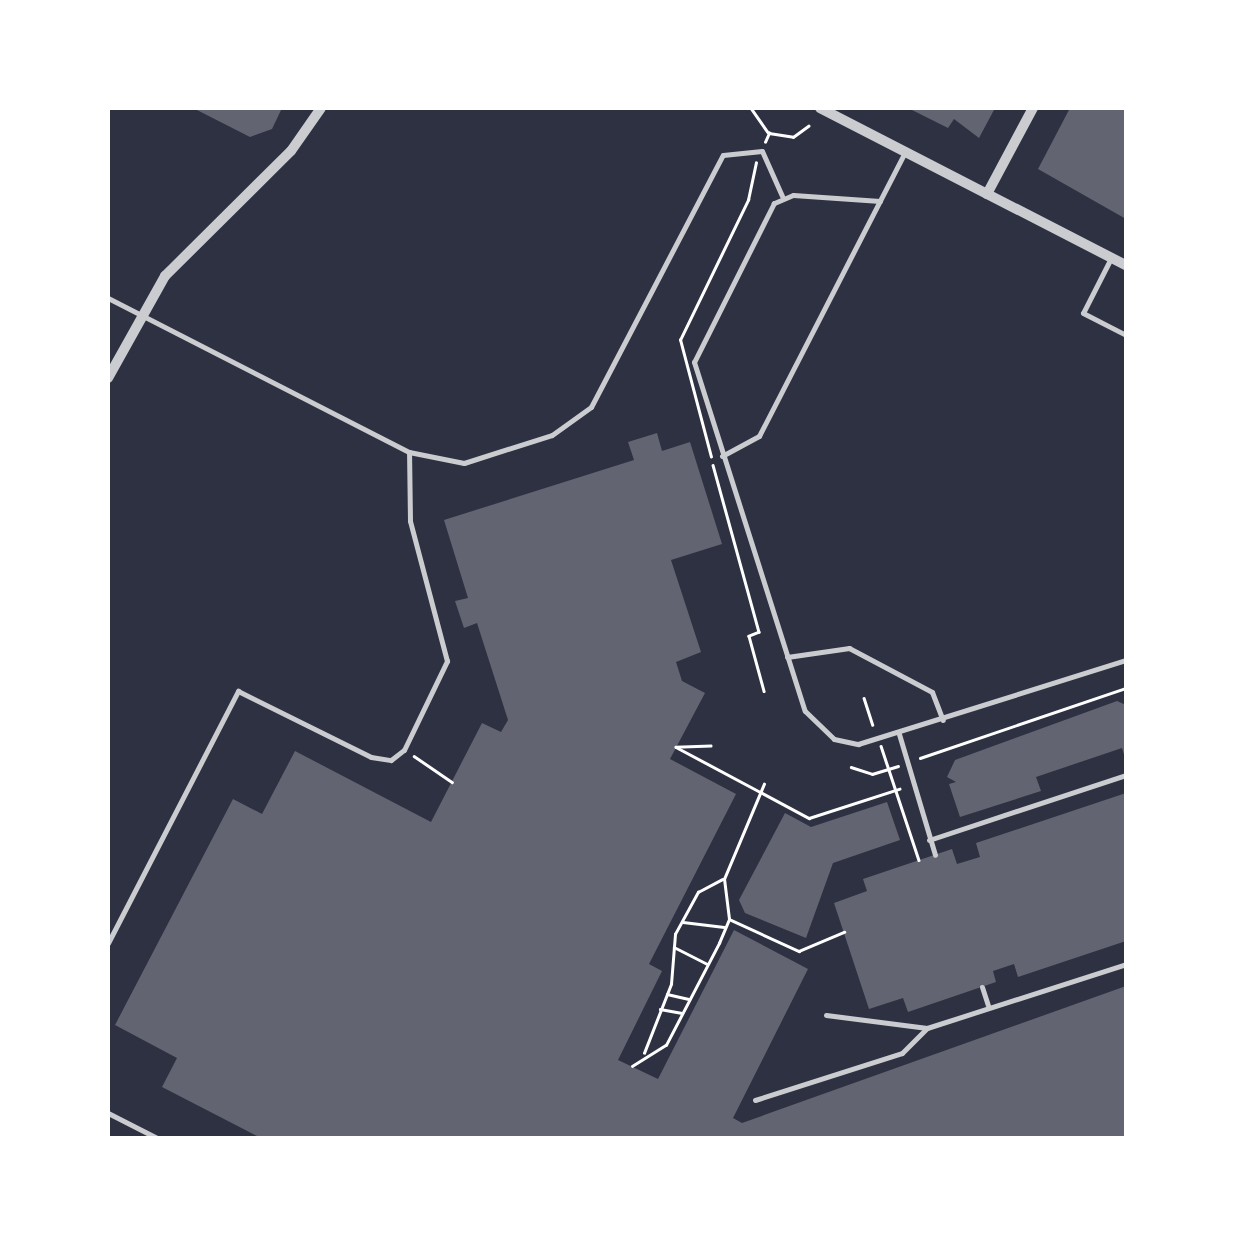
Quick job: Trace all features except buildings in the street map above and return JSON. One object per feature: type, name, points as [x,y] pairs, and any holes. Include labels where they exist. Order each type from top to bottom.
[{"type":"street","points":[[108,378],[140,314],[193,242],[290,151],[320,108]]},
{"type":"street","points":[[820,108],[1126,265]]},
{"type":"street","points":[[987,194],[1033,108]]},
{"type":"lane","points":[[108,298],[409,452],[464,462],[578,420],[717,162],[731,148],[762,151],[782,196]]},
{"type":"lane","points":[[722,456],[759,436],[905,152]]},
{"type":"lane","points":[[782,196],[880,200]]},
{"type":"lane","points":[[782,196],[696,354],[722,456],[786,657],[812,721],[848,743],[878,740],[1126,660]]},
{"type":"lane","points":[[1112,258],[1083,313],[1126,335]]},
{"type":"lane","points":[[108,943],[238,691],[371,757],[391,760],[404,750],[447,648],[410,521],[409,452]]},
{"type":"lane","points":[[786,657],[849,648],[932,692],[943,720]]},
{"type":"lane","points":[[899,734],[935,855]]},
{"type":"lane","points":[[929,840],[1126,775]]},
{"type":"lane","points":[[755,1100],[902,1052],[928,1028],[988,1005],[1126,964]]},
{"type":"lane","points":[[982,987],[988,1005]]},
{"type":"lane","points":[[826,1016],[928,1028]]},
{"type":"lane","points":[[108,1113],[156,1138]]},
{"type":"path","points":[[751,108],[769,133],[793,137],[808,126]]},
{"type":"path","points":[[764,690],[741,553],[680,356],[769,133]]},
{"type":"path","points":[[852,767],[892,768],[1126,688]]},
{"type":"path","points":[[864,698],[892,768],[919,860]]},
{"type":"path","points":[[711,746],[676,747],[809,818],[899,790]]},
{"type":"path","points":[[404,750],[452,782]]},
{"type":"path","points":[[632,1066],[666,1045],[726,928],[730,919],[724,879],[764,784]]},
{"type":"path","points":[[644,1056],[666,994],[672,946],[681,922],[698,892],[724,879]]},
{"type":"path","points":[[730,919],[799,952],[844,932]]},
{"type":"path","points":[[681,922],[726,928]]},
{"type":"path","points":[[672,946],[708,964]]},
{"type":"path","points":[[666,994],[692,1000]]},
{"type":"path","points":[[658,1008],[685,1013]]}]
